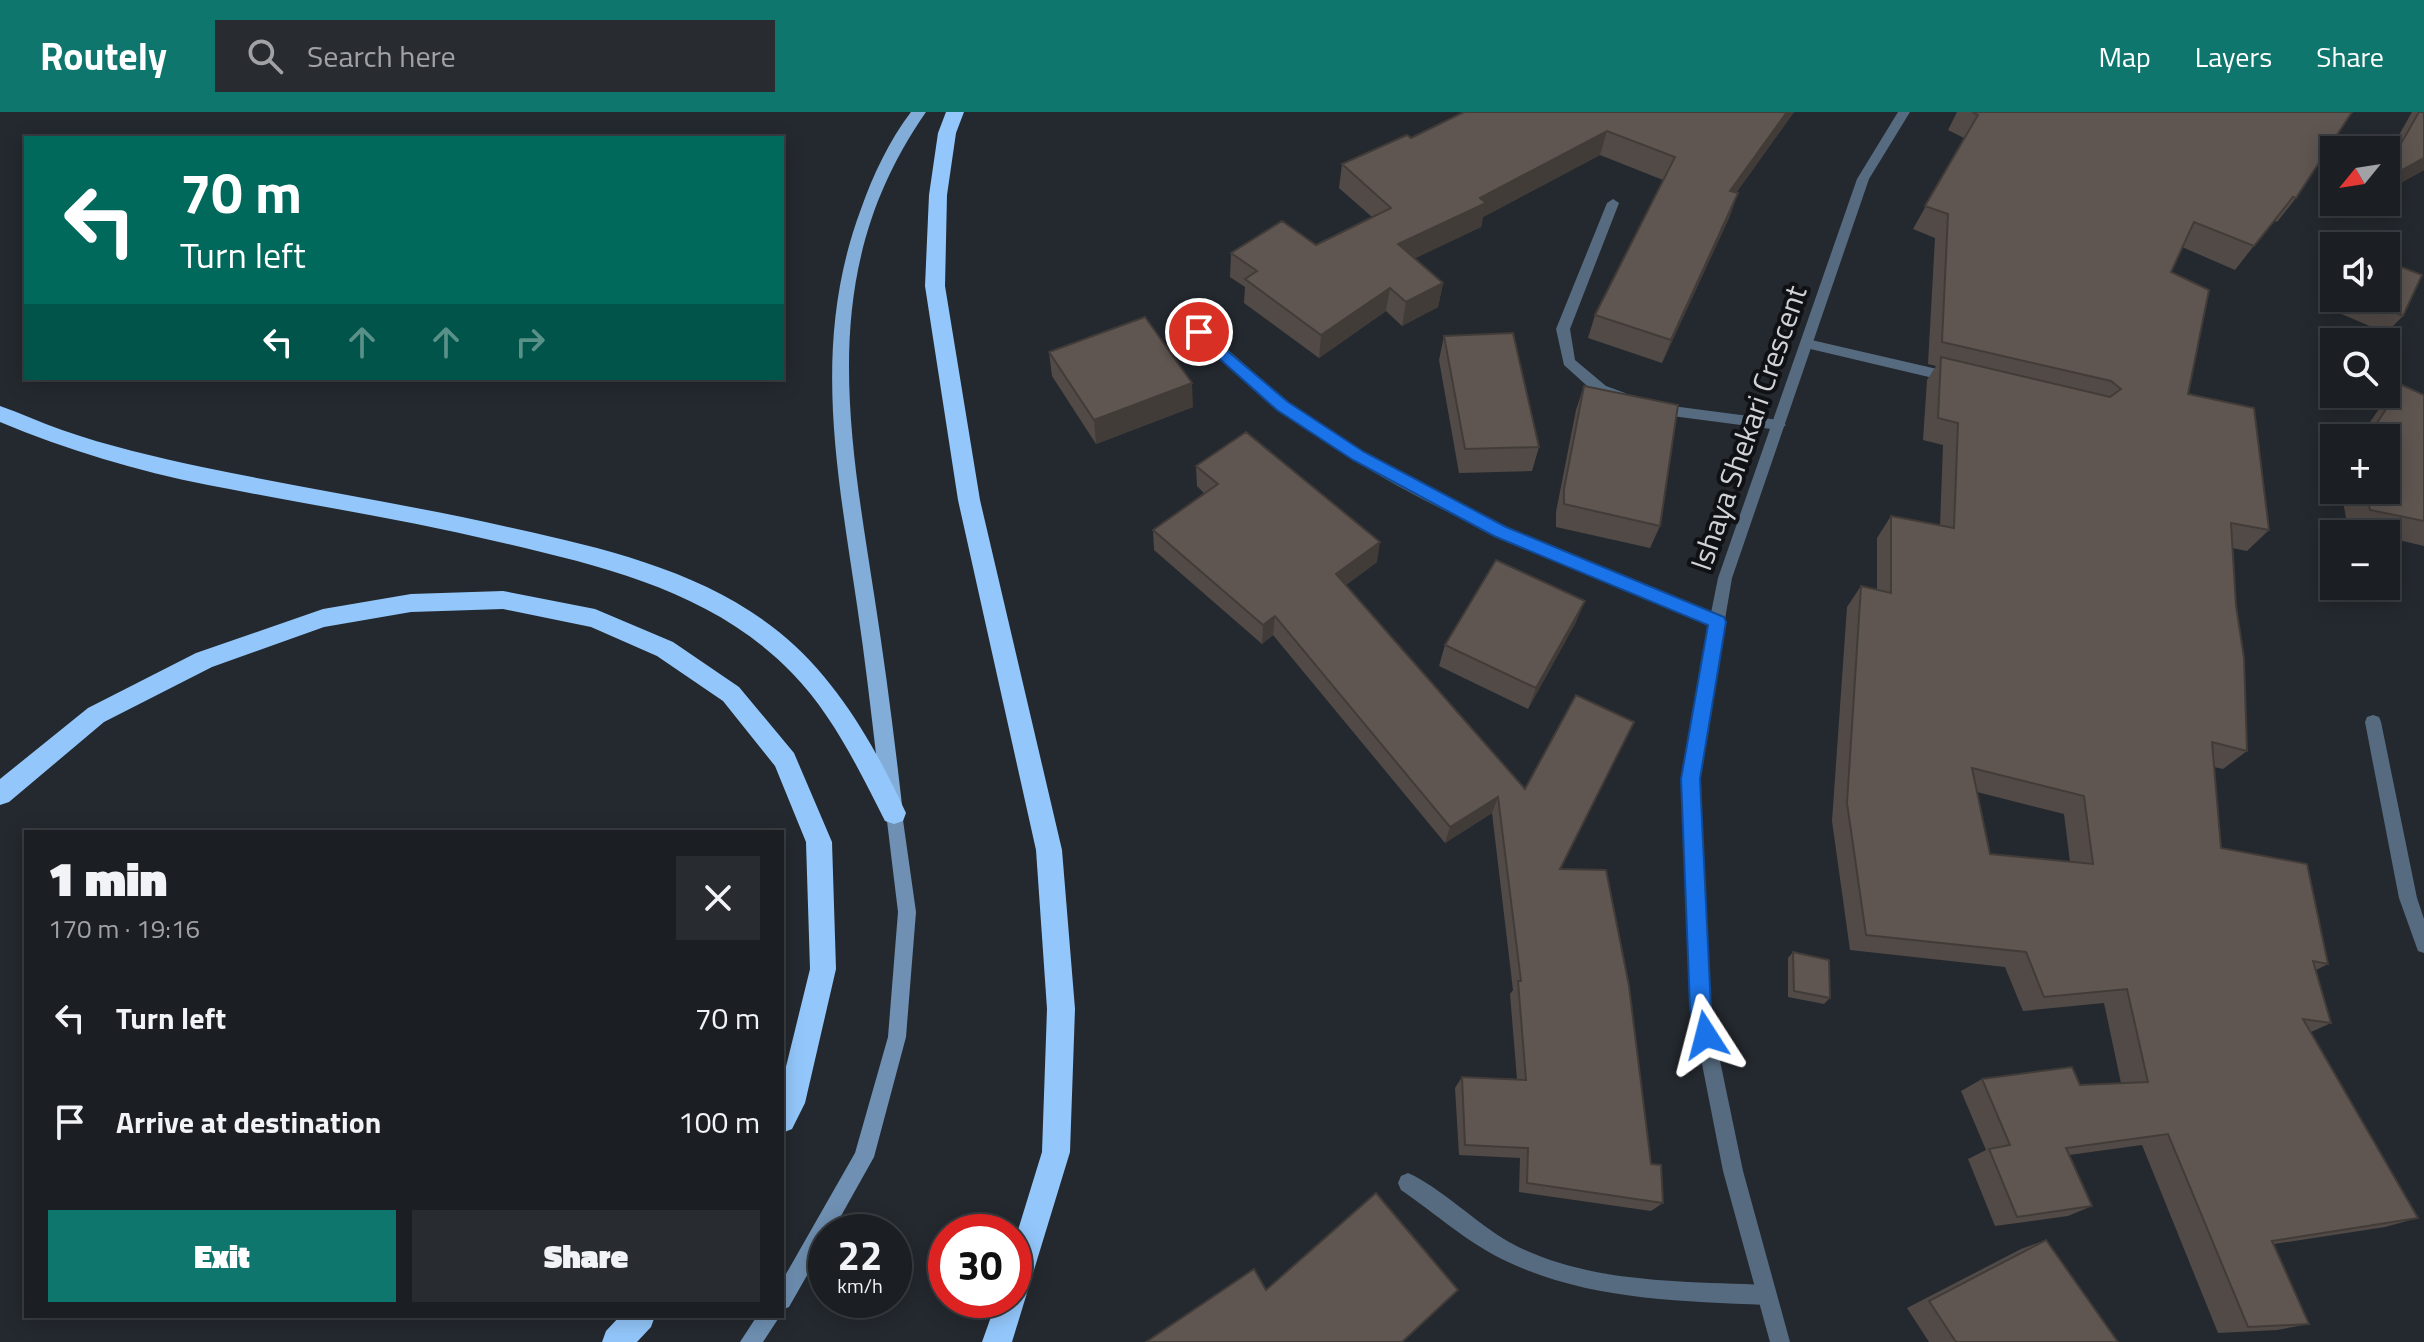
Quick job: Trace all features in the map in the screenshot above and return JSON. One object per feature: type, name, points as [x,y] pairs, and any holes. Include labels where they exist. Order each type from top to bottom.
[{"type":"highway","points":[[955,112],[947,133],[938,195],[935,286],[969,500],[1049,850],[1061,1009],[1056,1152],[1032,1232]]},
{"type":"highway","points":[[0,414],[37,431],[149,464],[280,492],[416,514],[649,570],[739,615],[800,666],[853,736],[894,813]]},
{"type":"highway","points":[[0,794],[96,715],[204,660],[323,618],[411,603],[503,600],[595,618],[665,649],[731,694],[785,760],[819,842],[823,969],[791,1103],[784,1115]]},
{"type":"highway","points":[[617,1342],[638,1318]]},
{"type":"highway","points":[[997,1342],[1006,1318]]},
{"type":"main road","points":[[894,813],[846,476],[836,380],[842,299],[860,224],[898,137],[919,112]]},
{"type":"street","name":"Ishaya Shekari Crescent","points":[[1780,1342],[1733,1171],[1700,1008],[1690,779],[1725,578],[1863,179],[1904,112]]},
{"type":"street","points":[[1613,203],[1563,329],[1569,362],[1601,390],[1652,409],[1779,425]]},
{"type":"street","points":[[1199,332],[1283,406],[1358,456],[1500,532],[1718,622]]},
{"type":"street","points":[[1807,344],[1958,379]]},
{"type":"street","points":[[2373,722],[2408,898],[2424,945]]},
{"type":"street","points":[[784,1297],[864,1157],[897,1037],[907,912],[894,813]]},
{"type":"street","points":[[1408,1183],[1512,1254],[1571,1277],[1628,1286],[1766,1295]]},
{"type":"street","points":[[750,1342],[768,1318]]},
{"type":"building","points":[[1464,112],[1787,112],[1730,191],[1738,193],[1671,340],[1595,315],[1675,157],[1607,131],[1480,198],[1486,203],[1398,244],[1443,283],[1406,302],[1390,288],[1321,335],[1245,279],[1257,271],[1231,253],[1282,221],[1316,245],[1391,208],[1342,164],[1407,135],[1411,138]]},
{"type":"building","points":[[1972,112],[2352,112],[2336,136],[2320,136],[2320,161],[2296,198],[2293,197],[2254,246],[2194,222],[2171,272],[2209,290],[2188,394],[2254,408],[2269,530],[2231,523],[2236,606],[2244,658],[2247,751],[2212,742],[2221,848],[2307,864],[2328,964],[2313,961],[2331,1023],[2303,1019],[2418,1218],[2272,1241],[2309,1324],[2248,1327],[2168,1134],[2066,1148],[2092,1206],[2017,1217],[1989,1149],[2010,1145],[1982,1079],[2072,1067],[2080,1085],[2148,1082],[2127,989],[2044,997],[2026,952],[1866,935],[1847,803],[1861,586],[1891,593],[1891,516],[1954,528],[1958,423],[1938,418],[1941,357],[2110,397],[2121,389],[2111,381],[1942,342],[1948,214],[1925,206],[1978,115]],"holes":[[[1972,768],[2084,796],[2093,864],[1990,854]]]},
{"type":"building","points":[[2419,112],[2424,112],[2424,158],[2400,171],[2400,145]]},
{"type":"building","points":[[2400,266],[2422,275],[2403,316],[2393,312],[2400,312]]},
{"type":"building","points":[[1145,317],[1192,383],[1094,420],[1049,352]]},
{"type":"building","points":[[1513,333],[1539,447],[1465,449],[1444,336]]},
{"type":"building","points":[[2402,385],[2424,395],[2424,521],[2370,510],[2369,504],[2400,504],[2400,424],[2376,424],[2387,408],[2400,408]]},
{"type":"building","points":[[1584,386],[1678,405],[1660,526],[1564,504],[1564,489]]},
{"type":"building","points":[[1246,432],[1380,542],[1336,574],[1525,789],[1576,695],[1634,722],[1560,869],[1606,870],[1629,986],[1651,1164],[1661,1165],[1663,1203],[1527,1183],[1528,1148],[1465,1145],[1462,1077],[1526,1080],[1518,981],[1521,981],[1498,797],[1450,827],[1275,616],[1263,625],[1153,530],[1218,484],[1196,466]]},
{"type":"building","points":[[1496,560],[1585,601],[1536,688],[1445,645]]},
{"type":"building","points":[[1793,952],[1829,960],[1830,998],[1794,991]]},
{"type":"building","points":[[1376,1193],[1458,1290],[1402,1342],[1146,1342],[1254,1269],[1266,1290]]},
{"type":"building","points":[[2046,1240],[2118,1342],[1956,1342],[1929,1301]]},
{"type":"route","points":[[1199,332],[1283,406],[1358,456],[1500,532],[1718,622],[1690,779],[1700,1008],[1706,1035]]}]
